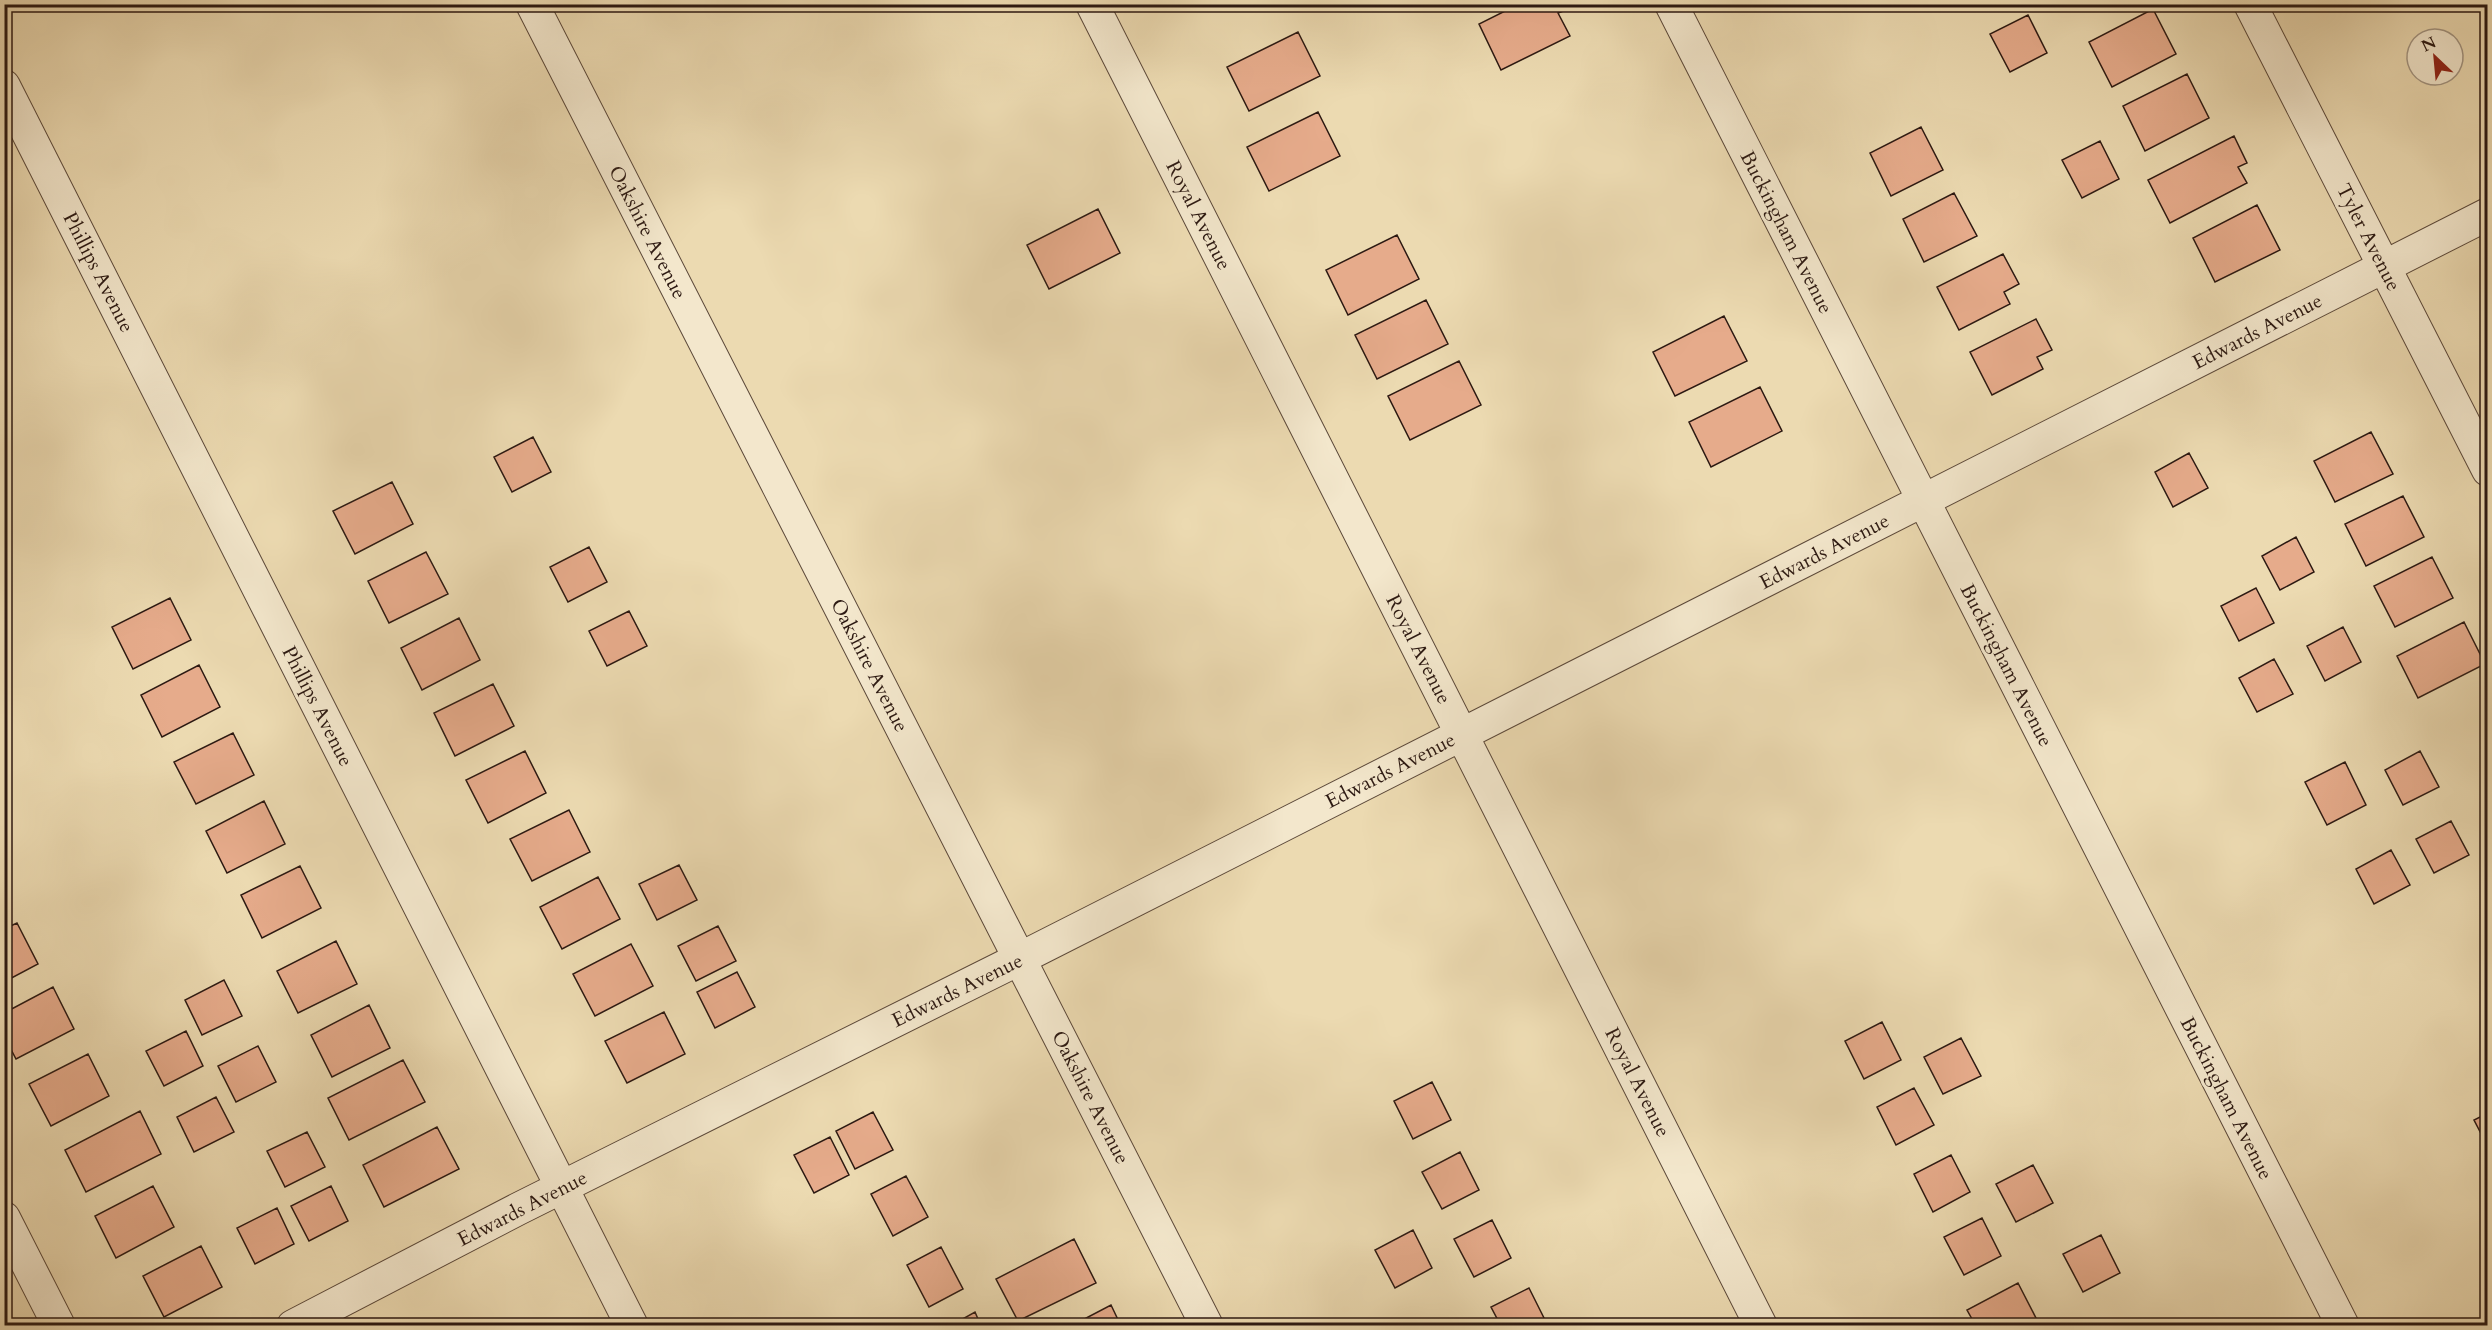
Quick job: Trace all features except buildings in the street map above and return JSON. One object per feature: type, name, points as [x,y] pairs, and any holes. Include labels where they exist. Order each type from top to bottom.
[{"type":"street","name":"Oakshire Avenue","points":[[532,4],[1207,1326]]},
{"type":"street","name":"Royal Avenue","points":[[1092,4],[1761,1326]]},
{"type":"street","name":"Buckingham Avenue","points":[[1671,4],[2343,1326]]},
{"type":"street","name":"Tyler Avenue","points":[[2250,4],[2487,470]]},
{"type":"street","name":"Phillips Avenue","points":[[4,86],[632,1326]]},
{"type":"street","name":"Edwards Avenue","points":[[293,1326],[561,1188],[1021,958],[2487,214]]},
{"type":"street","points":[[4,1218],[59,1326]]}]
